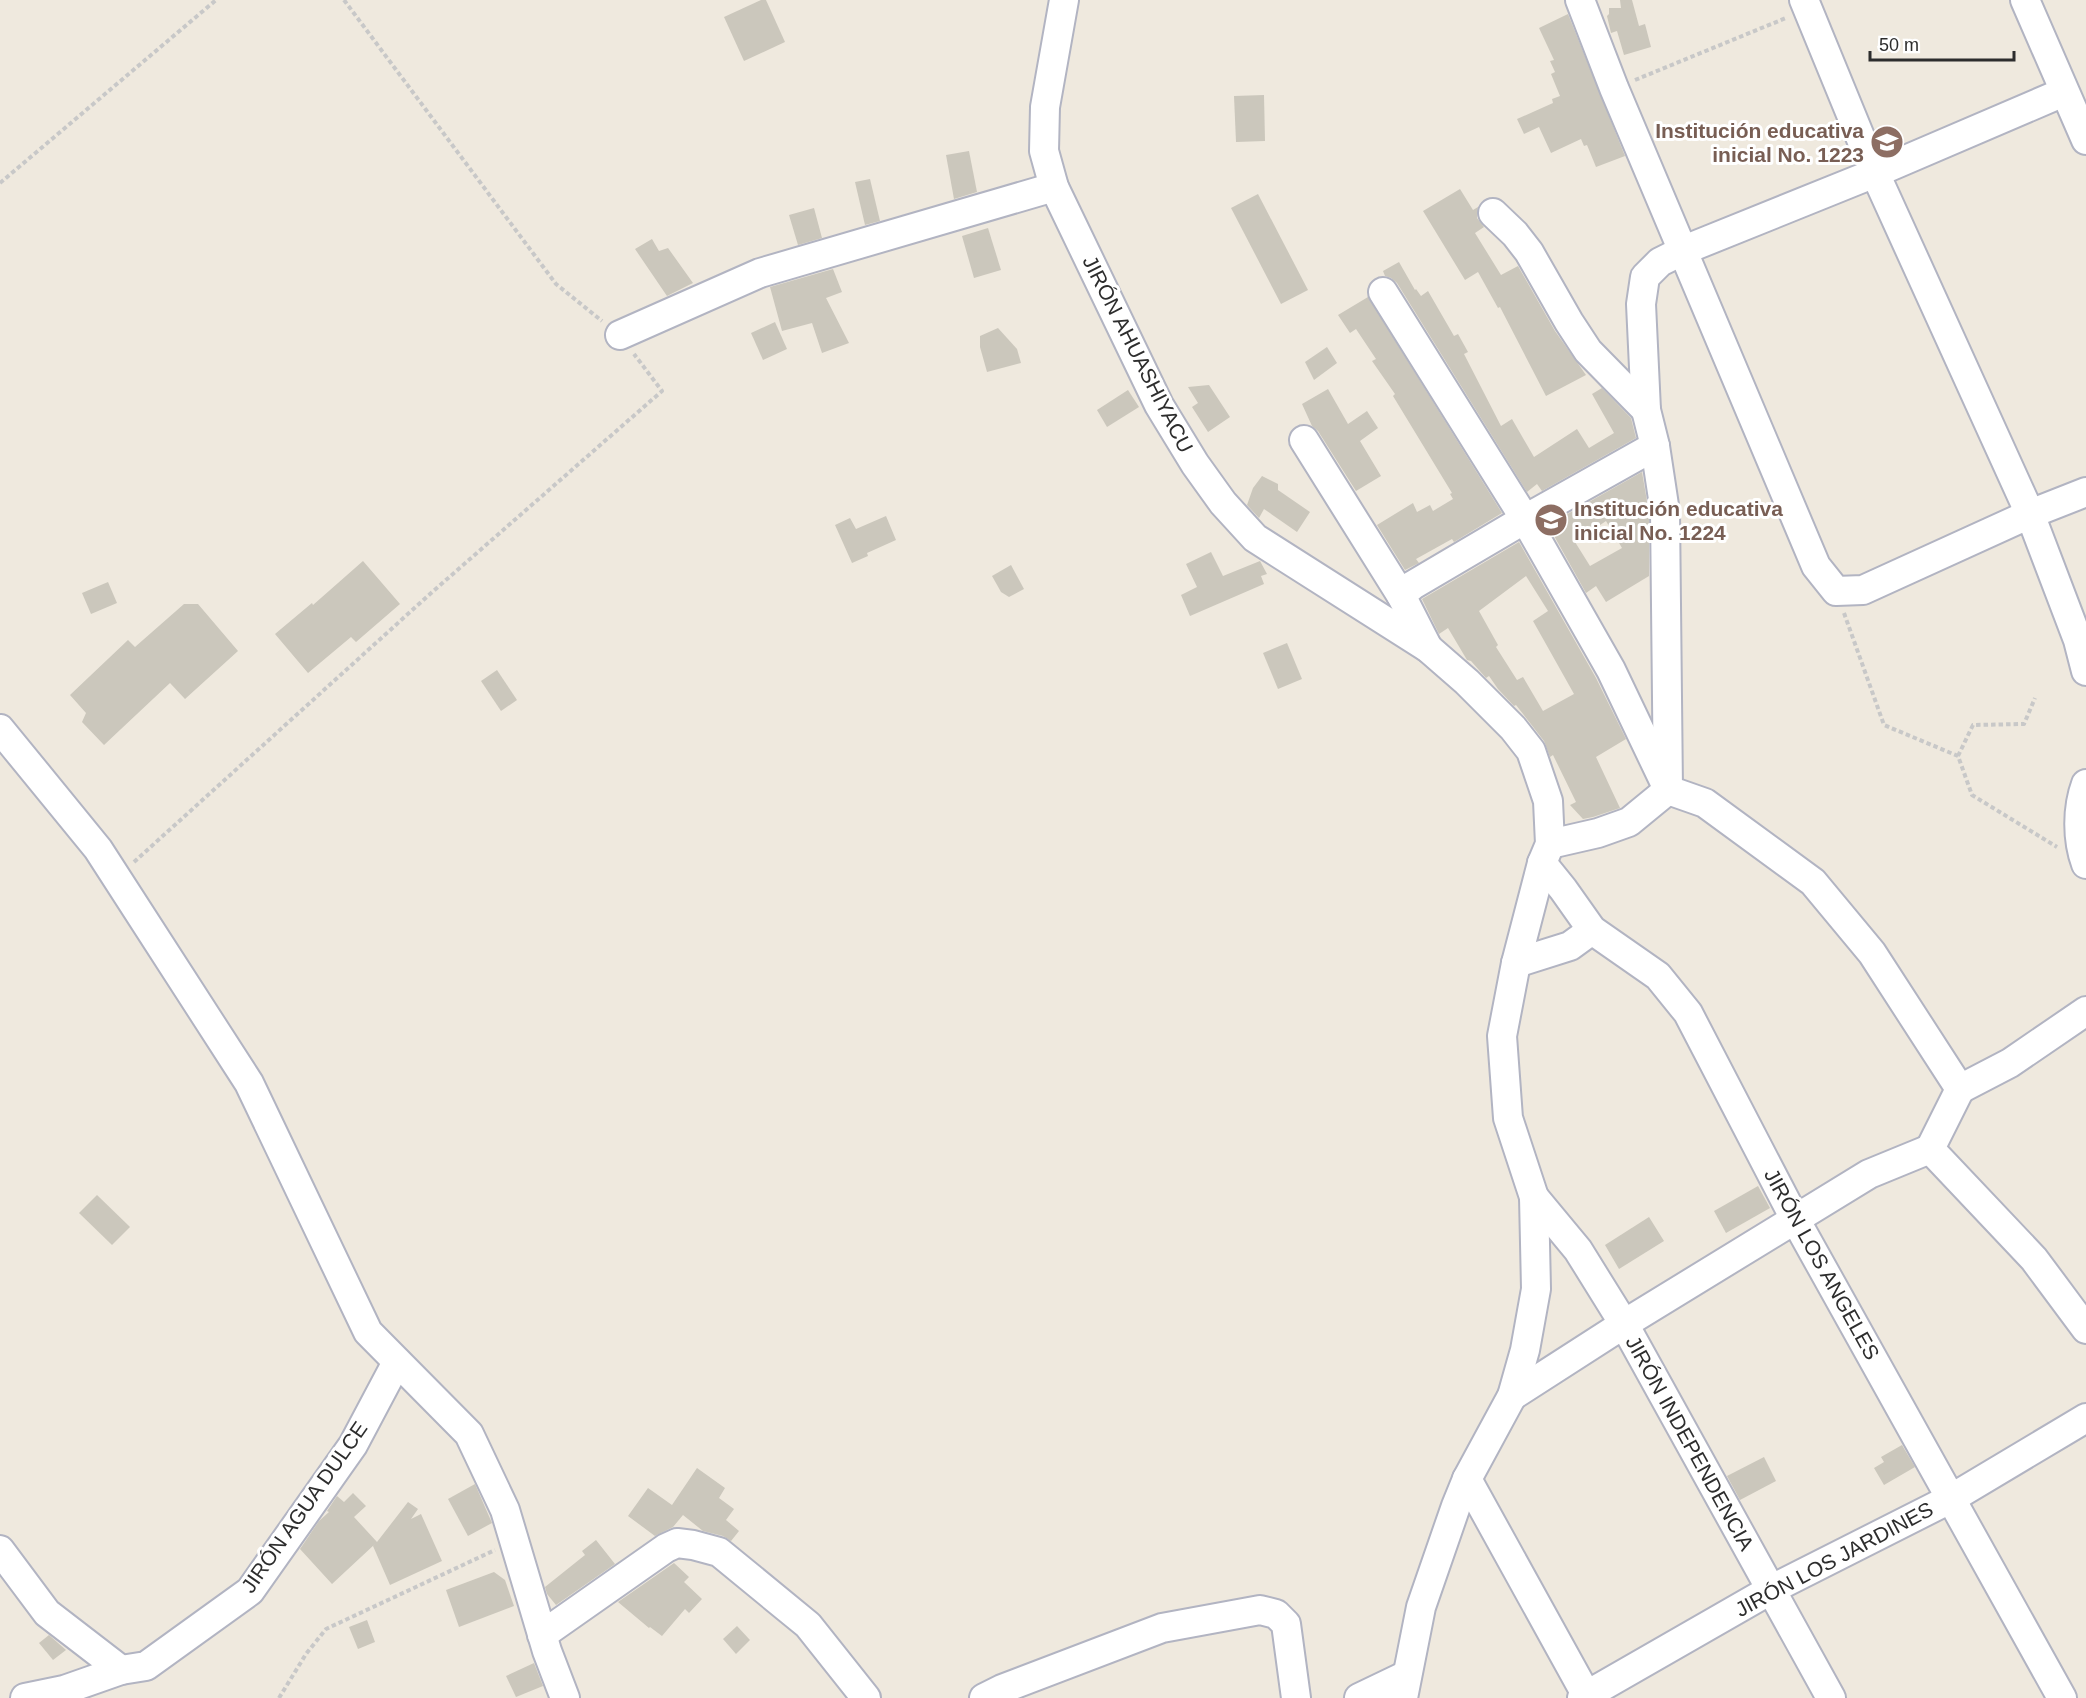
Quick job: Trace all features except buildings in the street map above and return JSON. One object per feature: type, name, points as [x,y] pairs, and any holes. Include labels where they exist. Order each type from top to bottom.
[{"type":"street","name":"JIRÓN AHUASHIYACU","points":[[1064,0],[1045,107],[1044,152],[1054,187],[1159,405],[1195,464],[1222,502],[1256,538],[1428,648],[1467,682],[1513,728],[1531,751],[1548,801],[1546,853],[1516,963],[1502,1036],[1508,1118],[1534,1197]]},
{"type":"street","points":[[1580,0],[1614,88],[1816,566],[1836,591],[1863,590],[2030,514],[2086,492]]},
{"type":"street","points":[[2025,0],[2086,140]]},
{"type":"street","points":[[1806,4],[1875,173],[2030,514],[2078,640],[2086,671]]},
{"type":"street","points":[[1668,790],[1665,512],[1655,446],[1646,410],[1641,304],[1645,277],[1660,262],[1684,250],[1875,173],[2064,92]]},
{"type":"street","points":[[620,335],[760,273],[1054,187]]},
{"type":"street","points":[[1493,213],[1515,234],[1529,252],[1587,351],[1646,410]]},
{"type":"street","points":[[1383,292],[1525,519],[1611,670],[1668,790],[1705,803],[1813,882],[1872,953],[1960,1089]]},
{"type":"street","points":[[1304,440],[1401,595],[1428,648]]},
{"type":"street","points":[[1401,595],[1413,585],[1525,519],[1655,446]]},
{"type":"street","points":[[0,729],[98,849],[249,1083],[368,1332],[469,1434],[505,1510],[542,1635],[565,1698]]},
{"type":"street","points":[[2086,784],[2080,799],[2079,822],[2086,864]]},
{"type":"street","points":[[1546,853],[1629,822],[1668,790]]},
{"type":"street","name":"JIRÓN LOS ANGELES","points":[[1546,853],[1563,890],[1592,930],[1658,976],[1688,1013],[1795,1218],[2062,1698]]},
{"type":"street","points":[[1516,963],[1570,946],[1592,930]]},
{"type":"street","points":[[1512,1396],[1624,1324],[1869,1174],[1930,1149],[1960,1089],[2010,1063],[2086,1011]]},
{"type":"street","points":[[1930,1149],[2034,1259],[2086,1329]]},
{"type":"street","points":[[1359,1698],[1405,1686],[1421,1607],[1467,1479],[1512,1396],[1525,1350],[1536,1290],[1534,1197]]},
{"type":"street","name":"JIRÓN INDEPENDENCIA","points":[[1534,1197],[1578,1250],[1624,1324],[1831,1698]]},
{"type":"street","name":"JIRÓN AGUA DULCE","points":[[25,1698],[64,1690],[121,1670],[146,1666],[250,1591],[353,1445],[398,1362]]},
{"type":"street","name":"JIRÓN LOS JARDINES","points":[[1585,1697],[1772,1589],[1952,1498],[2086,1418]]},
{"type":"street","points":[[1467,1479],[1585,1697]]},
{"type":"street","points":[[542,1635],[666,1548],[677,1543],[693,1545],[719,1552],[808,1625],[866,1698]]},
{"type":"street","points":[[0,1550],[47,1613],[121,1670]]},
{"type":"street","points":[[984,1698],[1162,1628],[1260,1610],[1276,1614],[1286,1624],[1296,1698]]},
{"type":"path","points":[[0,183],[216,0]]},
{"type":"path","points":[[117,878],[430,594],[662,391],[620,335],[556,284],[345,0]]},
{"type":"path","points":[[1614,88],[1806,4]]},
{"type":"path","points":[[1836,591],[1884,725],[1958,756]]},
{"type":"path","points":[[2035,698],[2024,723],[1973,725],[1958,756],[1972,795],[2060,849]]},
{"type":"path","points":[[279,1698],[306,1654],[326,1629],[514,1541]]},
{"type":"place","name":"Institución educativa inicial No. 1223","points":[[1887,142]]},
{"type":"place","name":"Institución educativa inicial No. 1224","points":[[1551,520]]}]
